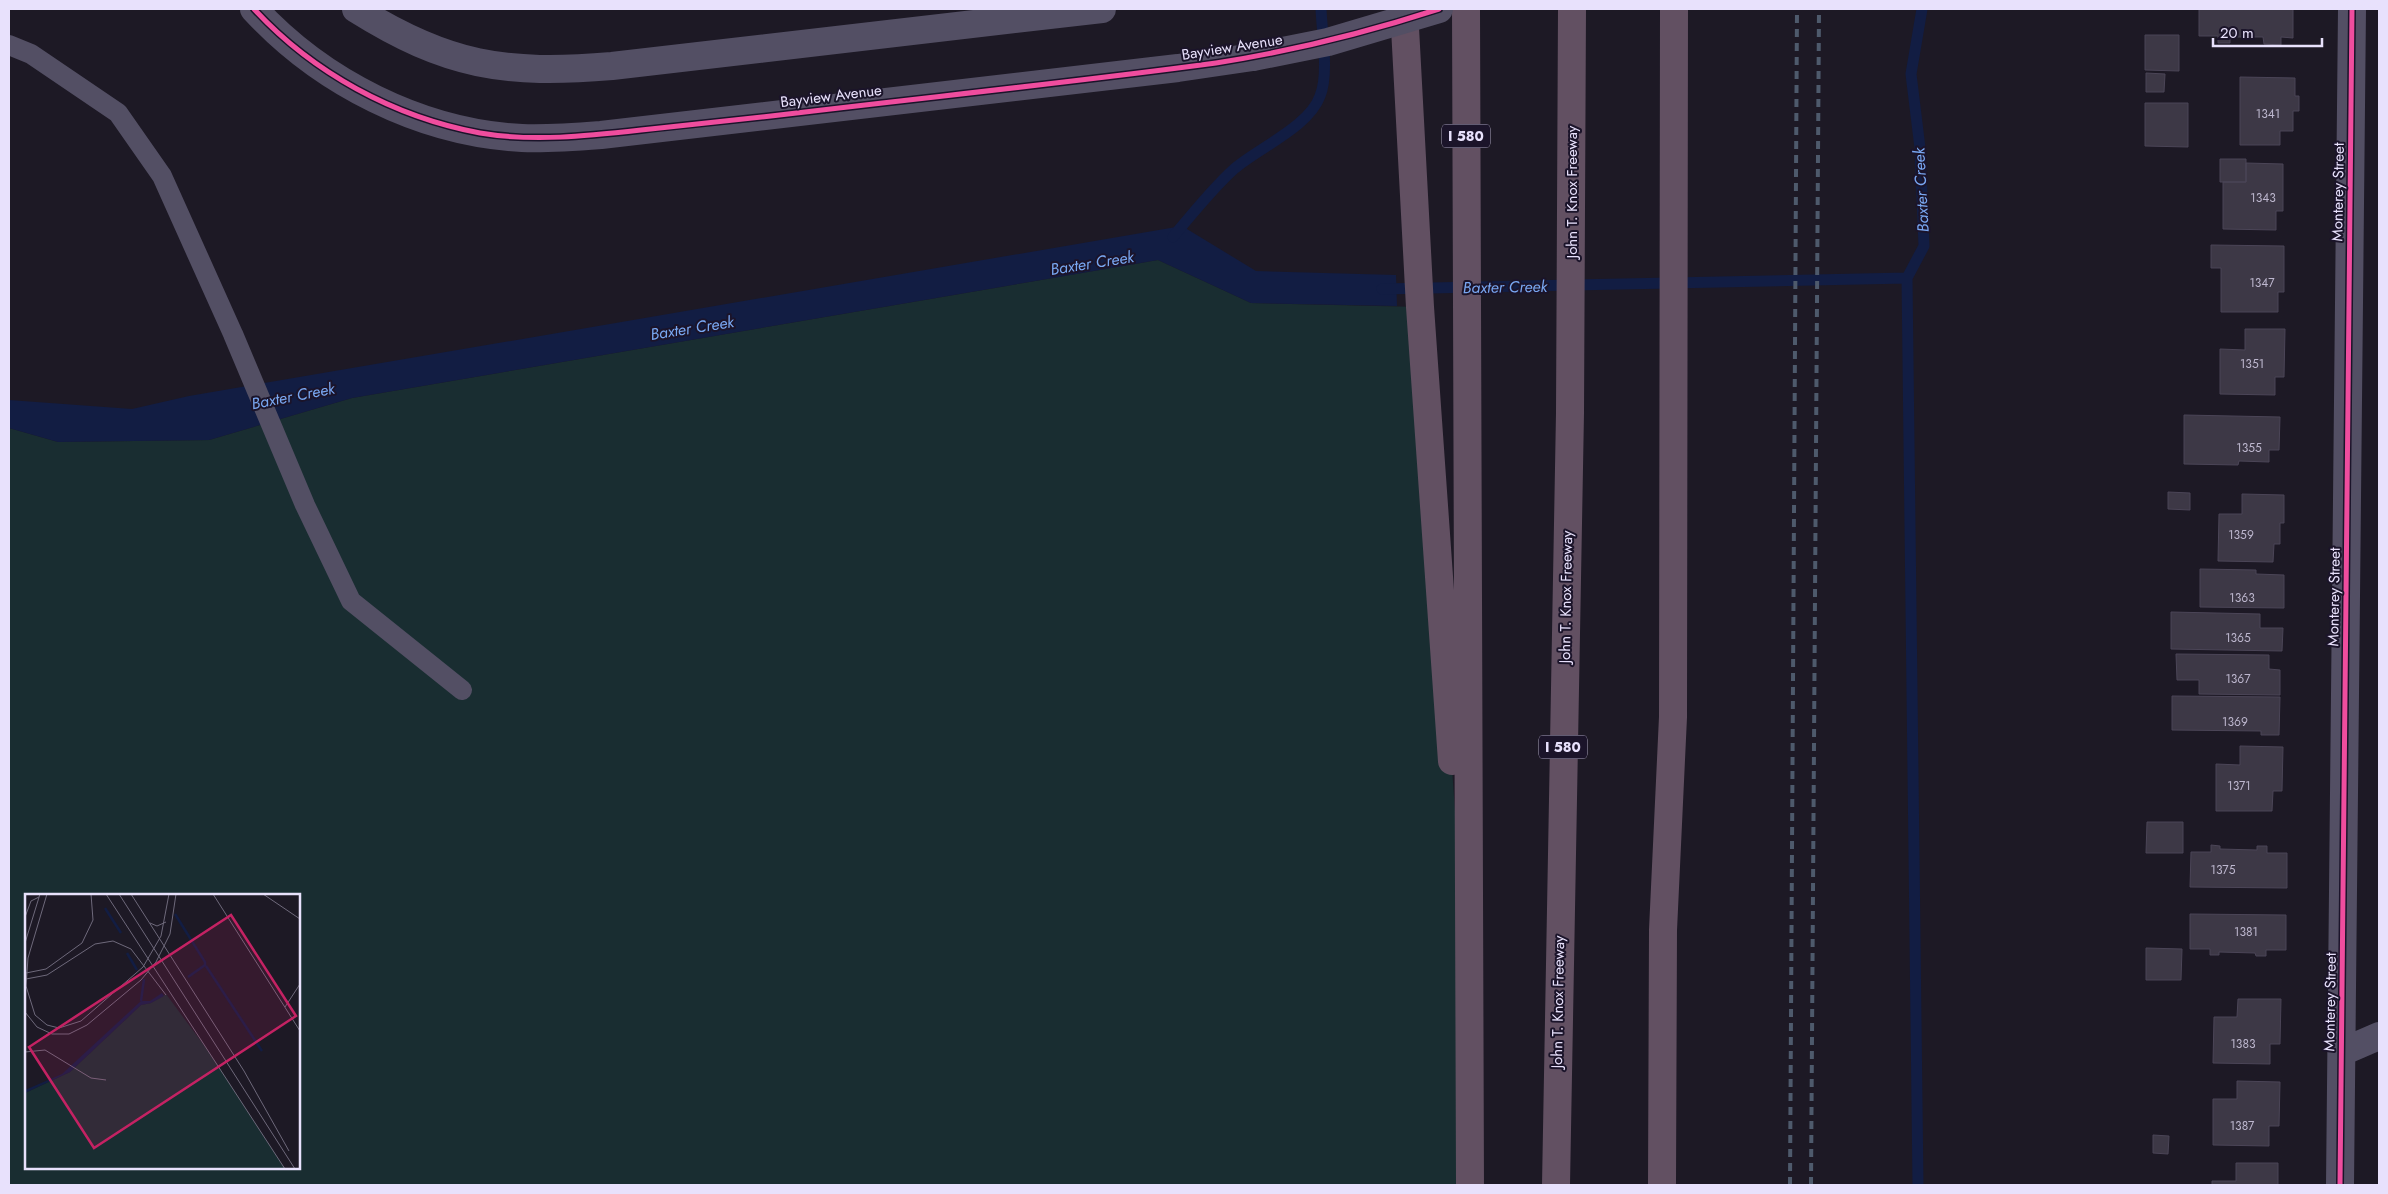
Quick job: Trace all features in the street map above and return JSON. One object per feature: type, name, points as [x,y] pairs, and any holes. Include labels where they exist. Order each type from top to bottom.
[{"type":"highway","points":[[1404,9],[1420,307],[1469,1013]]},
{"type":"highway","name":"I 580","points":[[1466,9],[1470,1185]]},
{"type":"highway","name":"John T. Knox Freeway","points":[[1556,1185],[1572,310],[1572,9]]},
{"type":"highway","points":[[1662,1185],[1663,939],[1673,717],[1674,9]]},
{"type":"street","name":"Bayview Avenue","points":[[254,9],[297,50],[337,78],[402,110],[480,133],[521,138],[561,138],[732,120],[1253,57],[1347,38],[1439,9]]},
{"type":"street","points":[[356,9],[420,45],[457,58],[494,66],[533,70],[572,70],[1102,9]]},
{"type":"street","name":"Monterey Street","points":[[2340,1185],[2352,9]]},
{"type":"street","points":[[2342,1052],[2379,1036]]},
{"type":"lane","points":[[9,45],[31,54],[118,113],[162,176],[233,334],[305,505],[351,601],[462,690]]},
{"type":"green space","points":[[1158,260],[1251,303],[1420,307],[1469,1013],[1470,1185],[9,1185],[9,428],[58,442],[209,440],[352,398]]},
{"type":"water","points":[[1182,226],[1256,271],[1396,275],[1397,306],[1251,303],[1158,260],[352,398],[209,440],[58,442],[9,428],[9,400],[132,409],[189,396]]},
{"type":"building","points":[[2199,9],[2293,9],[2293,38],[2281,37],[2281,45],[2264,44],[2263,37],[2230,37],[2230,43],[2218,43],[2218,36],[2199,36]]},
{"type":"building","points":[[2145,35],[2179,35],[2179,71],[2145,70]]},
{"type":"building","points":[[2146,73],[2165,74],[2164,92],[2146,92]]},
{"type":"building","points":[[2240,77],[2295,78],[2295,96],[2299,96],[2299,111],[2293,111],[2293,131],[2280,131],[2280,145],[2240,145]]},
{"type":"building","points":[[2145,103],[2188,103],[2188,147],[2145,146]]},
{"type":"building","points":[[2220,159],[2246,159],[2246,182],[2220,182]]},
{"type":"building","points":[[2246,163],[2283,164],[2283,211],[2276,211],[2276,230],[2223,229],[2223,182],[2246,182]]},
{"type":"building","points":[[2211,245],[2284,246],[2284,292],[2278,292],[2278,312],[2221,312],[2221,268],[2211,268]]},
{"type":"building","points":[[2245,329],[2285,329],[2284,377],[2275,377],[2275,395],[2220,394],[2220,349],[2245,350]]},
{"type":"building","points":[[2184,415],[2280,417],[2279,450],[2269,450],[2269,462],[2239,461],[2238,465],[2184,464]]},
{"type":"building","points":[[2168,492],[2190,493],[2190,510],[2168,509]]},
{"type":"building","points":[[2242,494],[2284,495],[2284,523],[2280,523],[2280,544],[2274,544],[2273,562],[2218,561],[2219,514],[2242,514]]},
{"type":"building","points":[[2200,569],[2256,570],[2256,574],[2284,575],[2284,608],[2200,607]]},
{"type":"building","points":[[2171,612],[2260,614],[2260,628],[2283,628],[2282,651],[2171,649]]},
{"type":"building","points":[[2176,654],[2269,655],[2269,669],[2280,670],[2280,695],[2199,694],[2199,680],[2177,680]]},
{"type":"building","points":[[2172,696],[2280,697],[2279,735],[2261,735],[2261,731],[2172,730]]},
{"type":"building","points":[[2240,746],[2283,747],[2282,791],[2273,791],[2272,811],[2216,811],[2216,764],[2240,765]]},
{"type":"building","points":[[2147,822],[2183,822],[2183,853],[2146,853]]},
{"type":"building","points":[[2211,845],[2220,846],[2220,849],[2257,850],[2257,846],[2267,846],[2267,853],[2287,853],[2287,888],[2190,887],[2191,852],[2211,852]]},
{"type":"building","points":[[2190,914],[2286,915],[2286,950],[2266,950],[2266,956],[2256,956],[2255,953],[2219,952],[2219,955],[2210,955],[2210,949],[2190,949]]},
{"type":"building","points":[[2146,948],[2182,949],[2181,980],[2146,980]]},
{"type":"building","points":[[2238,999],[2281,999],[2280,1044],[2270,1044],[2270,1064],[2213,1063],[2214,1017],[2237,1017]]},
{"type":"building","points":[[2237,1081],[2280,1082],[2279,1126],[2269,1126],[2269,1146],[2213,1145],[2213,1099],[2237,1099]]},
{"type":"building","points":[[2153,1135],[2169,1136],[2168,1154],[2153,1153]]},
{"type":"building","points":[[2236,1163],[2278,1163],[2278,1185],[2212,1185],[2212,1181],[2236,1181]]},
{"type":"waterway","points":[[1173,237],[1210,193],[1234,169],[1294,127],[1314,107],[1323,87],[1324,76],[1321,9]]},
{"type":"waterway","name":"Baxter Creek","points":[[1382,289],[1907,278],[1924,246],[1920,148],[1911,74],[1922,9]]},
{"type":"waterway","points":[[1907,278],[1918,1185]]},
{"type":"railway","points":[[1790,1185],[1797,9]]},
{"type":"railway","points":[[1811,1185],[1819,9]]},
{"type":"cycle path","points":[[254,9],[302,53],[329,72],[386,104],[448,126],[500,136],[540,138],[601,134],[755,118],[1216,63],[1273,53],[1329,40],[1439,9]]},
{"type":"cycle path","points":[[2340,1185],[2352,9]]}]
